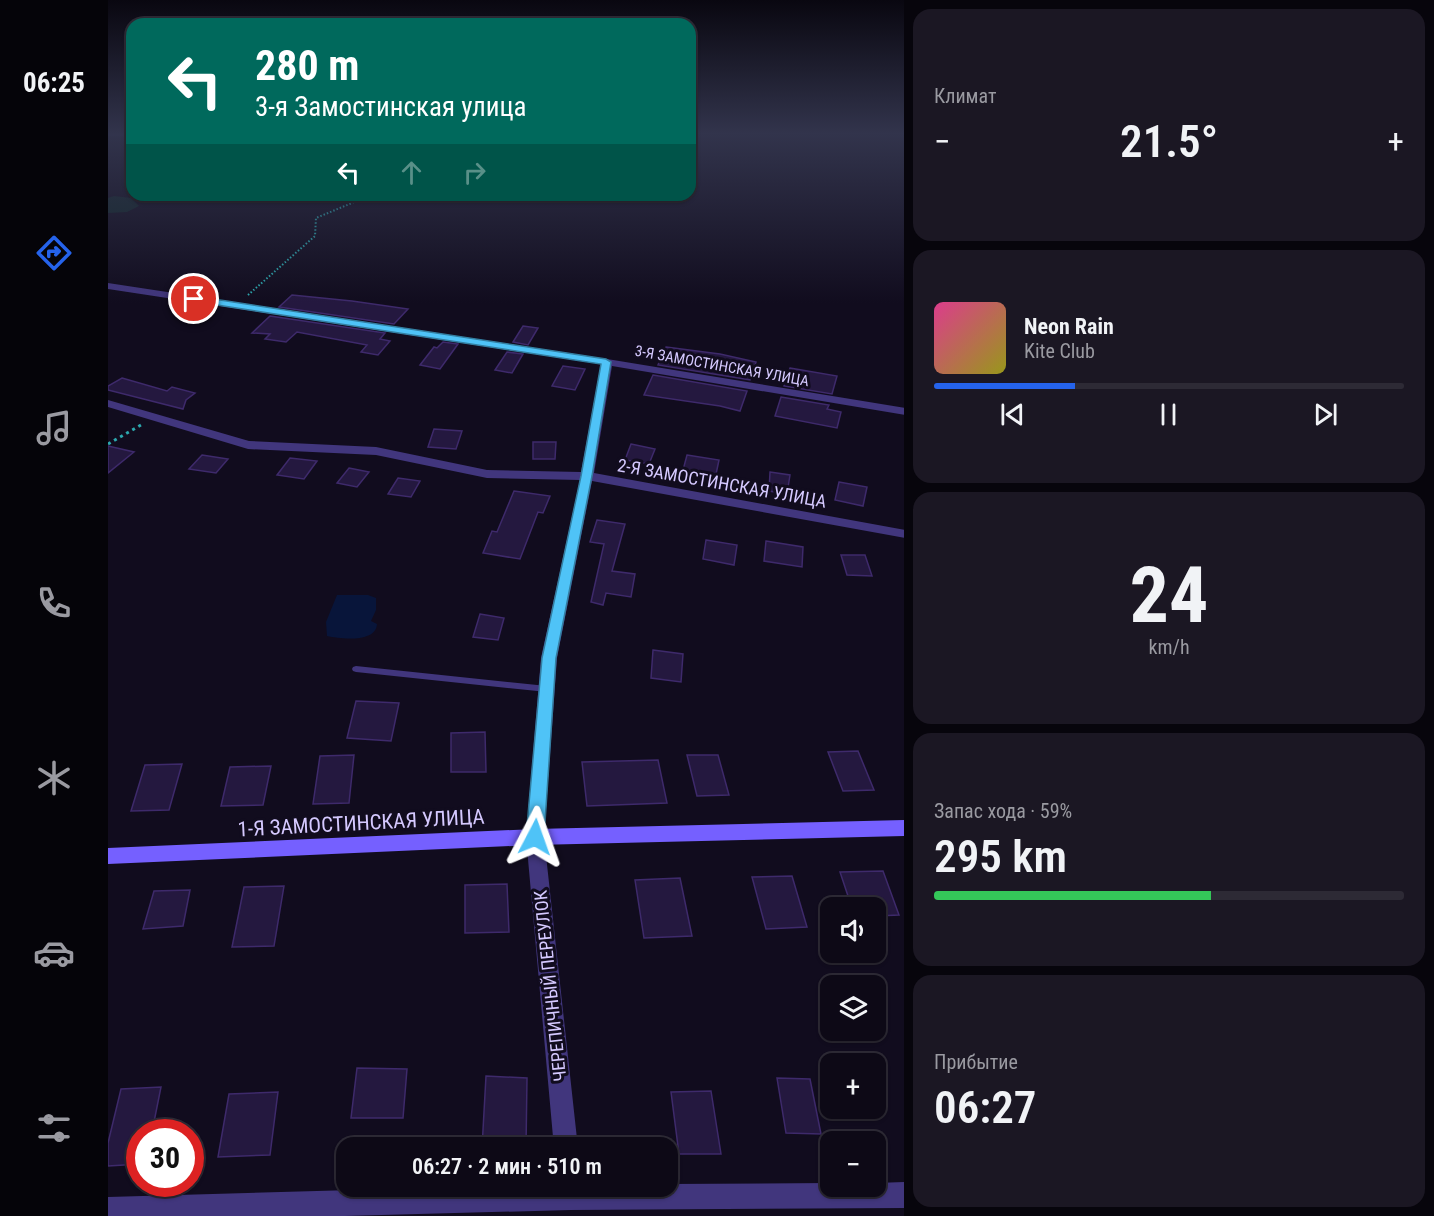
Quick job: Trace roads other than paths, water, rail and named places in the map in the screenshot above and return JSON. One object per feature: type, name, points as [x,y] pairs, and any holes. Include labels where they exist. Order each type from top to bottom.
[{"type":"street","name":"3-Я ЗАМОСТИНСКАЯ УЛИЦА","points":[[108,286],[606,362],[904,412]]},
{"type":"street","name":"ЧЕРЕПИЧНЫЙ ПЕРЕУЛОК","points":[[565,1137],[535,837],[549,658],[587,476],[606,362]]},
{"type":"street","name":"2-Я ЗАМОСТИНСКАЯ УЛИЦА","points":[[108,403],[248,445],[376,451],[487,474],[587,476],[904,534]]},
{"type":"street","name":"1-Я ЗАМОСТИНСКАЯ УЛИЦА","points":[[108,856],[535,837],[904,828]]},
{"type":"street","points":[[678,1193],[904,1195]]},
{"type":"street","points":[[108,1210],[442,1197]]},
{"type":"lane","points":[[356,669],[547,689]]},
{"type":"water","points":[[337,595],[368,595],[376,598],[376,610],[371,621],[377,624],[371,634],[357,638],[327,636],[326,622]]}]
